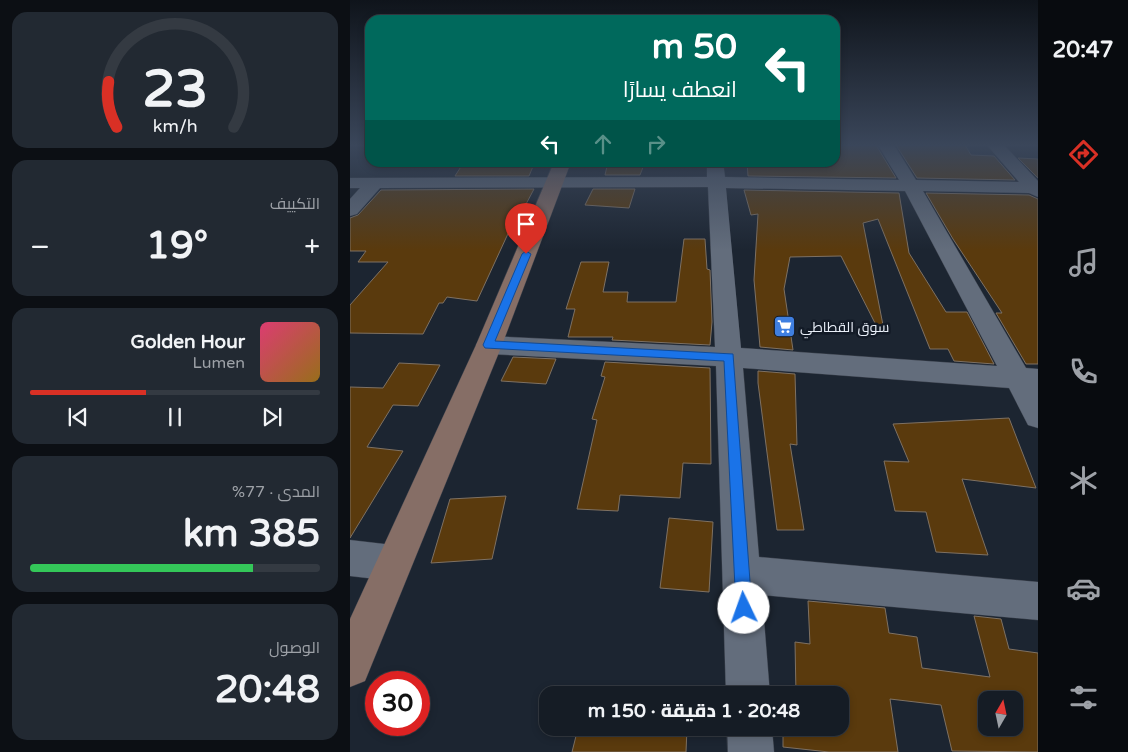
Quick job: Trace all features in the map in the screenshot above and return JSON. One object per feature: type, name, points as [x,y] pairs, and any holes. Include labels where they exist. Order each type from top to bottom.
[{"type":"street","points":[[350,183],[424,180]]},
{"type":"street","points":[[350,666],[489,345],[557,180]]},
{"type":"street","points":[[716,180],[729,357],[748,686]]},
{"type":"street","points":[[828,180],[911,186],[1037,190]]},
{"type":"street","points":[[907,180],[1027,380],[1038,416]]},
{"type":"street","points":[[1028,180],[1037,190]]},
{"type":"street","points":[[350,210],[375,183]]},
{"type":"street","points":[[489,345],[729,357],[1027,380]]},
{"type":"street","points":[[350,558],[393,563]]},
{"type":"street","points":[[742,574],[1038,601]]},
{"type":"street","points":[[750,736],[751,752]]},
{"type":"building","points":[[534,189],[515,225],[512,225],[477,301],[447,297],[443,303],[439,303],[423,334],[350,333],[350,305],[388,262],[358,262],[366,251],[350,251],[350,218],[358,215],[381,190]]},
{"type":"building","points":[[593,189],[635,189],[629,208],[585,205]]},
{"type":"building","points":[[744,190],[899,193],[909,253],[946,312],[967,312],[994,364],[954,361],[948,349],[930,349],[878,219],[863,223],[883,325],[877,327],[841,256],[790,257],[784,289],[793,350],[760,347],[754,280],[758,214],[751,215]]},
{"type":"building","points":[[926,193],[1029,195],[1038,199],[1038,364],[1026,364],[996,313],[1002,313],[953,239]]},
{"type":"building","points":[[684,239],[705,239],[707,269],[710,270],[712,322],[710,345],[612,340],[613,337],[568,337],[575,309],[566,309],[581,262],[609,262],[603,292],[628,292],[627,302],[676,302]]},
{"type":"building","points":[[513,357],[556,359],[546,384],[501,381]]},
{"type":"building","points":[[605,362],[710,368],[711,464],[683,463],[680,498],[620,495],[618,511],[577,509],[597,420],[592,419],[605,377],[601,376]]},
{"type":"building","points":[[399,363],[440,365],[418,406],[393,405],[367,447],[403,451],[350,538],[350,387],[383,388]]},
{"type":"building","points":[[758,371],[795,374],[797,445],[790,444],[804,530],[777,530]]},
{"type":"building","points":[[1009,418],[1036,488],[962,479],[988,555],[936,552],[926,512],[895,511],[884,461],[909,462],[893,424]]},
{"type":"building","points":[[506,496],[492,559],[431,563],[450,499]]},
{"type":"building","points":[[669,518],[713,522],[709,592],[660,588]]},
{"type":"building","points":[[808,601],[885,608],[889,633],[917,637],[922,668],[990,677],[974,616],[1001,619],[1009,649],[1038,653],[1038,752],[952,751],[941,705],[890,699],[898,752],[829,752],[783,747],[783,736],[849,736],[849,686],[796,686],[795,642],[810,644]]},
{"type":"building","points":[[576,736],[687,736],[686,752],[572,752]]},
{"type":"place","name":"سوق القطاطي","points":[[784,327]]},
{"type":"route","points":[[526,254],[489,345],[729,357],[744,608]]}]
